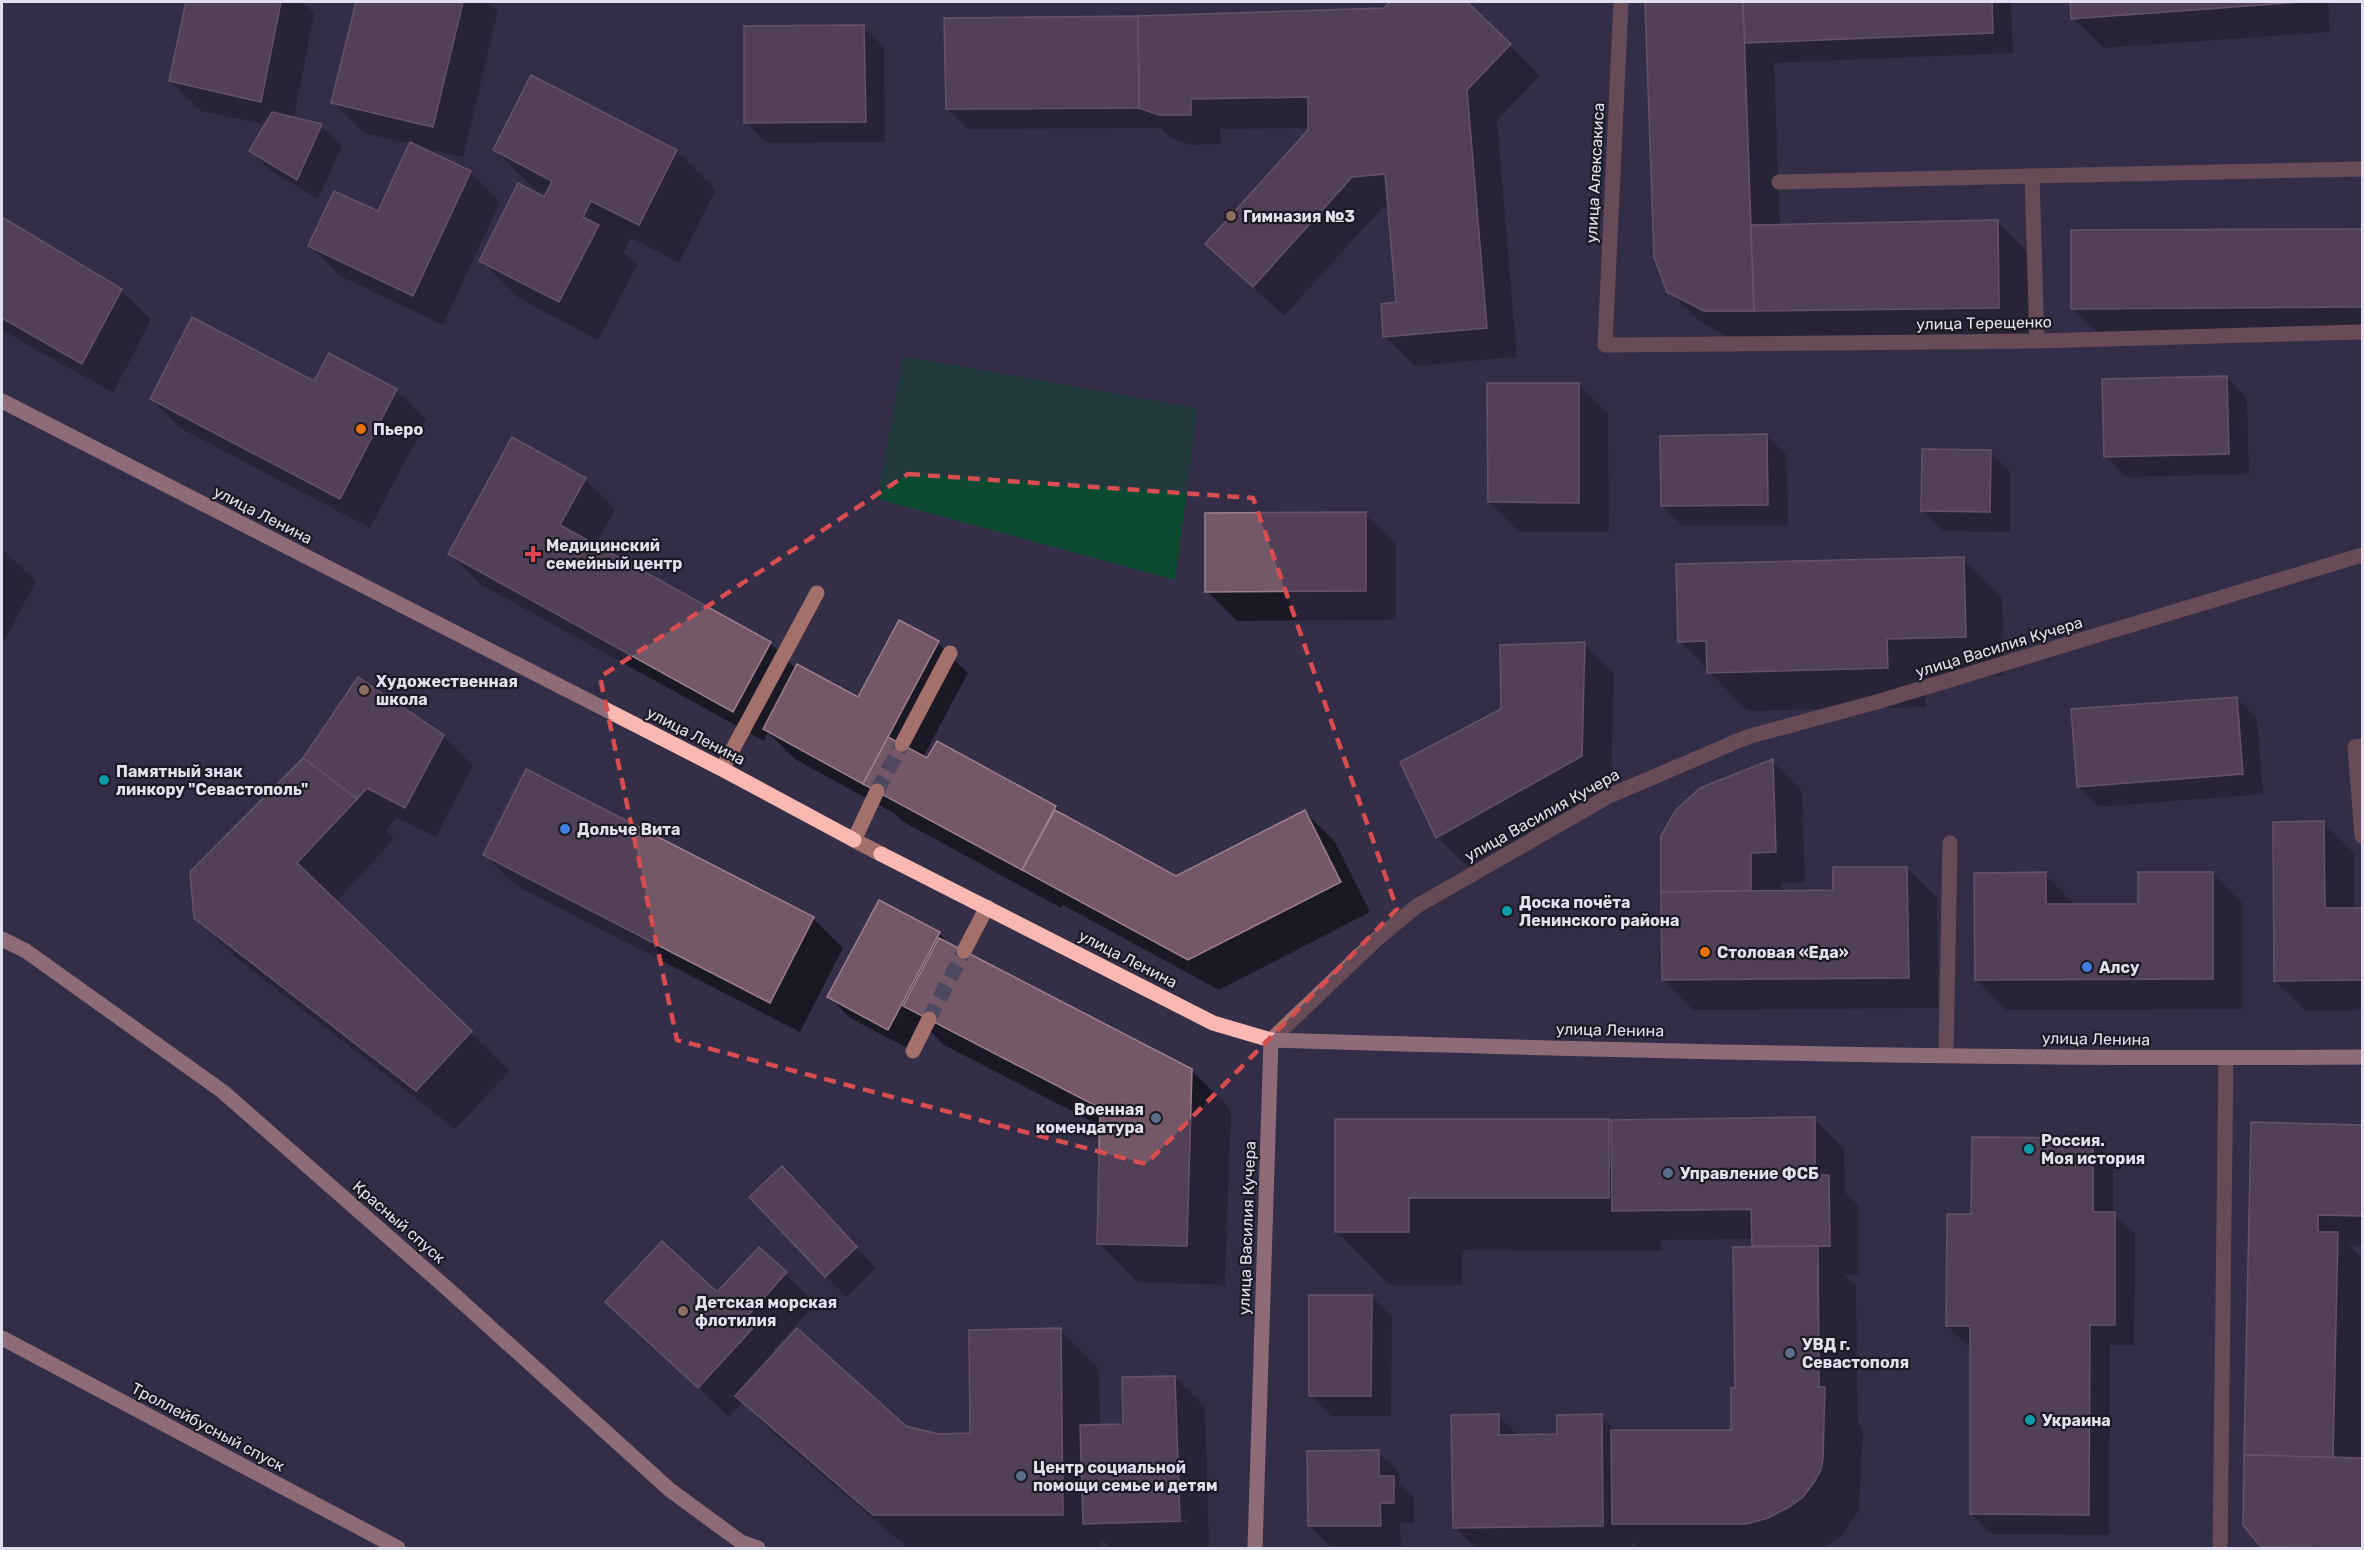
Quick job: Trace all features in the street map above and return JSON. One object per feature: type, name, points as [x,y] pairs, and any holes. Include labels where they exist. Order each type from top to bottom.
[{"type":"main road","name":"улица Ленина","points":[[2,401],[722,769],[854,840]]},
{"type":"main road","name":"улица Ленина","points":[[881,854],[1213,1023],[1271,1040],[1946,1055],[2362,1057]]},
{"type":"main road","name":"Красный спуск","points":[[2,939],[26,951],[222,1091],[450,1291],[670,1490],[741,1542],[758,1548]]},
{"type":"main road","name":"улица Василия Кучера","points":[[1255,1548],[1271,1040]]},
{"type":"main road","name":"Троллейбусный спуск","points":[[2,1338],[398,1548]]},
{"type":"street","name":"улица Алексакиса","points":[[1605,345],[1620,2]]},
{"type":"street","points":[[1779,182],[2362,169]]},
{"type":"street","points":[[2032,176],[2037,341]]},
{"type":"street","name":"улица Терещенко","points":[[1605,345],[2037,341],[2362,332]]},
{"type":"street","name":"улица Василия Кучера","points":[[1271,1040],[1378,938],[1417,906],[1609,796],[1747,737],[1880,701],[2362,555]]},
{"type":"street","points":[[722,769],[817,593]]},
{"type":"street","points":[[902,744],[950,653]]},
{"type":"street","points":[[2362,746],[2355,747],[2362,836]]},
{"type":"street","points":[[854,840],[877,791]]},
{"type":"street","name":"улица Ленина","points":[[854,840],[881,854]]},
{"type":"street","points":[[1946,1055],[1950,843]]},
{"type":"street","points":[[964,951],[987,907]]},
{"type":"street","points":[[913,1051],[929,1019]]},
{"type":"street","points":[[2220,1548],[2226,1058]]},
{"type":"highlighted area","points":[[908,474],[1253,498],[1397,909],[1146,1164],[677,1040],[600,677]]},
{"type":"green space","points":[[903,356],[1198,408],[1175,580],[877,499]]},
{"type":"building","points":[[186,2],[281,2],[261,102],[169,81]]},
{"type":"building","points":[[356,2],[463,2],[433,127],[331,103]]},
{"type":"building","points":[[1390,2],[1467,2],[1511,44],[1467,90],[1487,328],[1383,337],[1381,304],[1396,302],[1385,174],[1352,177],[1253,287],[1205,244],[1308,130],[1308,97],[1191,99],[1191,115],[1159,115],[1139,108],[1138,16],[1384,8]]},
{"type":"building","points":[[1645,2],[1743,2],[1754,311],[1704,311],[1667,292],[1654,257]]},
{"type":"building","points":[[1743,2],[1992,2],[1993,33],[1745,43]]},
{"type":"building","points":[[2070,2],[2301,2],[2071,19]]},
{"type":"building","points":[[1138,16],[1139,108],[946,109],[944,18]]},
{"type":"building","points":[[864,25],[866,122],[744,123],[744,26]]},
{"type":"building","points":[[531,75],[677,150],[639,225],[591,201],[583,217],[599,225],[559,302],[479,261],[518,183],[544,197],[552,181],[493,150]]},
{"type":"building","points":[[272,112],[322,124],[297,180],[249,151]]},
{"type":"building","points":[[410,142],[471,171],[413,296],[308,246],[334,191],[378,211]]},
{"type":"building","points":[[2,217],[122,289],[82,364],[2,318]]},
{"type":"building","points":[[1998,220],[1999,308],[1754,311],[1751,225]]},
{"type":"building","points":[[2362,229],[2362,307],[2071,309],[2071,230]]},
{"type":"building","points":[[192,317],[314,381],[329,353],[397,389],[340,499],[150,399]]},
{"type":"building","points":[[2227,376],[2229,454],[2104,457],[2102,379]]},
{"type":"building","points":[[1487,383],[1579,383],[1579,503],[1488,502]]},
{"type":"building","points":[[1767,434],[1768,505],[1661,506],[1660,436]]},
{"type":"building","points":[[512,437],[586,478],[560,525],[771,642],[733,712],[448,554]]},
{"type":"building","points":[[1922,449],[1991,450],[1990,512],[1921,511]]},
{"type":"building","points":[[1366,512],[1366,591],[1205,592],[1205,513]]},
{"type":"building","points":[[1964,557],[1966,637],[1887,639],[1888,668],[1707,673],[1706,641],[1678,642],[1676,564]]},
{"type":"building","points":[[899,620],[939,641],[863,784],[763,729],[797,664],[858,697]]},
{"type":"building","points":[[1585,642],[1582,756],[1436,838],[1400,762],[1501,709],[1500,645]]},
{"type":"building","points":[[358,677],[444,735],[405,808],[367,788],[357,799],[303,758]]},
{"type":"building","points":[[2237,697],[2243,774],[2077,787],[2071,709]]},
{"type":"building","points":[[888,737],[927,758],[937,741],[1056,806],[1022,870],[863,784]]},
{"type":"building","points":[[303,758],[357,799],[297,863],[472,1031],[416,1091],[194,918],[190,872]]},
{"type":"building","points":[[1773,759],[1776,852],[1751,853],[1751,891],[1661,892],[1661,836],[1675,811],[1700,788]]},
{"type":"building","points":[[526,769],[814,917],[770,1003],[483,855]]},
{"type":"building","points":[[1055,810],[1176,876],[1305,810],[1341,882],[1188,960],[1022,870]]},
{"type":"building","points":[[2324,821],[2325,908],[2362,908],[2362,980],[2274,981],[2273,822]]},
{"type":"building","points":[[1833,867],[1907,867],[1909,978],[1662,980],[1661,892],[1833,890]]},
{"type":"building","points":[[2046,872],[2046,904],[2138,904],[2138,872],[2213,872],[2213,979],[1975,980],[1974,873]]},
{"type":"building","points":[[879,900],[940,932],[888,1030],[827,997]]},
{"type":"building","points":[[939,938],[1192,1069],[1187,1246],[1097,1244],[1100,1108],[903,1006]]},
{"type":"building","points":[[1815,1117],[1815,1175],[1829,1175],[1830,1246],[1752,1246],[1751,1209],[1612,1211],[1611,1120]]},
{"type":"building","points":[[1335,1119],[1609,1119],[1609,1198],[1409,1198],[1409,1232],[1335,1232]]},
{"type":"building","points":[[2251,1122],[2362,1125],[2362,1216],[2318,1215],[2318,1232],[2338,1232],[2333,1458],[2244,1455]]},
{"type":"building","name":"Украина","points":[[1972,1137],[2093,1138],[2093,1212],[2115,1212],[2115,1325],[2090,1325],[2089,1515],[1970,1514],[1970,1326],[1946,1326],[1947,1214],[1971,1214]]},
{"type":"building","points":[[782,1166],[857,1247],[825,1277],[749,1197]]},
{"type":"building","name":"Детская морская флотилия","points":[[662,1241],[717,1292],[759,1247],[787,1272],[744,1320],[753,1328],[698,1388],[605,1302]]},
{"type":"building","points":[[1818,1246],[1819,1387],[1825,1387],[1823,1458],[1821,1470],[1803,1497],[1768,1518],[1746,1524],[1612,1524],[1611,1430],[1731,1430],[1731,1388],[1735,1388],[1733,1247]]},
{"type":"building","points":[[1309,1295],[1372,1295],[1371,1396],[1309,1396]]},
{"type":"building","points":[[797,1328],[906,1426],[938,1434],[970,1433],[969,1330],[1061,1328],[1063,1515],[873,1515],[735,1396]]},
{"type":"building","points":[[1175,1376],[1180,1521],[1083,1524],[1080,1425],[1123,1424],[1122,1377]]},
{"type":"building","points":[[1499,1414],[1499,1435],[1557,1434],[1557,1415],[1602,1414],[1603,1526],[1453,1528],[1451,1415]]},
{"type":"building","points":[[1379,1450],[1379,1476],[1394,1476],[1394,1503],[1380,1503],[1381,1526],[1308,1526],[1307,1451]]},
{"type":"building","points":[[2244,1455],[2362,1458],[2362,1548],[2261,1547],[2243,1525]]},
{"type":"tunnel","points":[[877,791],[902,744]]},
{"type":"tunnel","points":[[929,1019],[964,951]]},
{"type":"place","name":"Гимназия №3","points":[[1231,216]]},
{"type":"place","name":"Пьеро","points":[[361,429]]},
{"type":"place","name":"Медицинский семейный центр","points":[[533,554]]},
{"type":"place","name":"Художественная школа","points":[[364,690]]},
{"type":"place","name":"Памятный знак линкору \"Севастополь\"","points":[[104,780]]},
{"type":"place","name":"Дольче Вита","points":[[565,829]]},
{"type":"place","name":"Доска почёта Ленинского района","points":[[1507,911]]},
{"type":"place","name":"Столовая «Еда»","points":[[1705,952]]},
{"type":"place","name":"Алсу","points":[[2087,967]]},
{"type":"place","name":"Военная комендатура","points":[[1156,1118]]},
{"type":"place","name":"Россия. Моя история","points":[[2029,1149]]},
{"type":"place","name":"Управление ФСБ","points":[[1668,1173]]},
{"type":"place","name":"Детская морская флотилия","points":[[683,1311]]},
{"type":"place","name":"УВД г. Севастополя","points":[[1790,1353]]},
{"type":"place","name":"Украина","points":[[2030,1420]]},
{"type":"place","name":"Центр социальной помощи семье и детям","points":[[1021,1476]]}]
